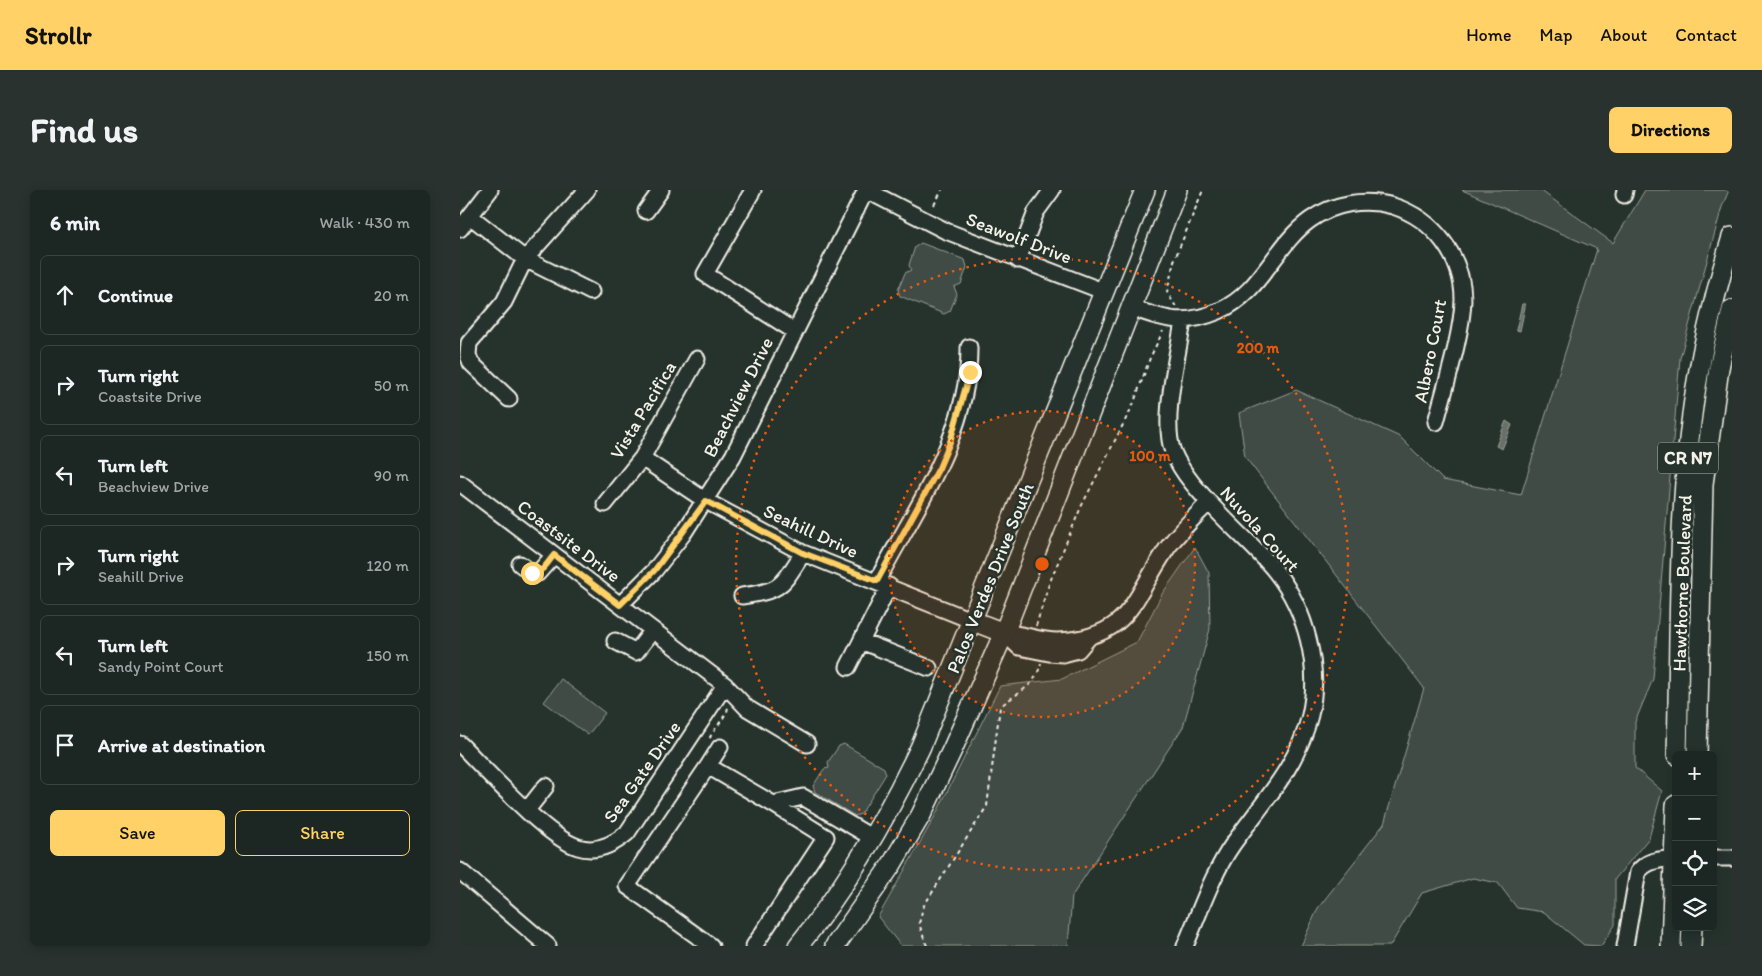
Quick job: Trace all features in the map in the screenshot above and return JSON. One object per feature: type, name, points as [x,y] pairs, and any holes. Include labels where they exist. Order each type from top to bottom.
[{"type":"main road","name":"Palos Verdes Drive South","points":[[798,946],[848,875],[905,780],[921,746],[974,621],[1145,190]]},
{"type":"main road","name":"Palos Verdes Drive South","points":[[835,946],[892,864],[921,815],[953,748],[1004,633],[1177,190]]},
{"type":"main road","name":"Hawthorne Boulevard","points":[[1677,751],[1683,510],[1693,407],[1706,333],[1732,237]]},
{"type":"main road","name":"Hawthorne Boulevard","points":[[1697,751],[1703,484],[1719,368],[1732,310]]},
{"type":"main road","points":[[974,621],[1004,633]]},
{"type":"main road","points":[[855,918],[882,870],[886,857],[880,844],[871,837]]},
{"type":"main road","points":[[1672,946],[1674,886]]},
{"type":"main road","points":[[1691,946],[1692,931]]},
{"type":"street","points":[[460,229],[490,190]]},
{"type":"street","points":[[509,399],[471,363],[468,355],[469,343],[504,302],[526,259],[587,190]]},
{"type":"street","points":[[646,211],[661,190]]},
{"type":"street","points":[[753,190],[705,274],[794,331]]},
{"type":"street","name":"Beachview Drive","points":[[620,605],[654,571],[706,501],[733,456],[866,190]]},
{"type":"street","name":"Seawolf Drive","points":[[866,190],[946,231],[1105,292]]},
{"type":"street","points":[[1018,260],[1036,212],[1052,190]]},
{"type":"street","name":"Albero Court","points":[[1176,321],[1217,312],[1243,297],[1296,232],[1324,211],[1340,205],[1363,202],[1398,208],[1421,220],[1434,230],[1455,261],[1460,277],[1463,300],[1460,324],[1436,422]]},
{"type":"street","points":[[470,216],[526,259],[591,292]]},
{"type":"street","points":[[1132,308],[1176,321]]},
{"type":"street","name":"Nuvola Court","points":[[1176,321],[1168,416],[1173,452],[1193,485],[1275,572],[1288,589],[1306,631],[1312,656],[1313,693],[1310,714],[1294,759],[1284,777],[1224,858],[1185,946]]},
{"type":"street","points":[[848,667],[861,641],[883,584],[950,442],[970,372],[969,347]]},
{"type":"street","name":"Vista Pacifica","points":[[605,504],[642,458],[697,359]]},
{"type":"street","name":"Seahill Drive","points":[[642,458],[706,501],[803,553],[974,621]]},
{"type":"street","name":"Coastsite Drive","points":[[461,486],[725,685],[748,708],[807,744]]},
{"type":"street","points":[[1004,633],[1020,647],[1034,644],[1064,654],[1078,650],[1090,636],[1116,625],[1140,594],[1164,552],[1209,502]]},
{"type":"street","points":[[742,596],[773,590],[782,584],[803,553]]},
{"type":"street","points":[[520,564],[532,573],[538,573],[554,555]]},
{"type":"street","points":[[616,641],[636,652],[652,630]]},
{"type":"street","points":[[861,641],[929,668]]},
{"type":"street","name":"Sea Gate Drive","points":[[460,744],[527,810],[558,835],[578,847],[594,849],[610,845],[627,832],[725,685]]},
{"type":"street","points":[[711,946],[627,886],[720,747]]},
{"type":"street","points":[[708,766],[826,836],[754,946]]},
{"type":"street","points":[[527,810],[546,786]]},
{"type":"street","points":[[773,804],[803,797],[871,837]]},
{"type":"street","points":[[1625,946],[1638,872],[1644,864],[1651,861],[1672,858]]},
{"type":"street","points":[[1717,858],[1732,858]]},
{"type":"street","points":[[460,871],[548,946]]},
{"type":"path","points":[[934,205],[942,190]]},
{"type":"path","points":[[927,946],[919,924],[923,907],[987,806],[1000,706],[1027,688],[1038,677],[1043,656],[1034,644],[1049,584],[1081,507],[1133,405],[1150,358],[1176,321],[1176,307],[1167,292],[1174,261],[1203,190]]},
{"type":"path","points":[[720,747],[710,737],[727,712],[729,705]]},
{"type":"shaded area","points":[[1462,190],[1540,190],[1613,243],[1645,190],[1729,190],[1722,207],[1680,358],[1653,679],[1635,722],[1635,768],[1662,791],[1649,838],[1615,879],[1615,925],[1601,946],[1584,945],[1544,912],[1517,908],[1498,883],[1473,878],[1422,893],[1390,946],[1301,946],[1318,908],[1384,824],[1424,688],[1245,457],[1239,413],[1296,390],[1400,437],[1443,480],[1521,495],[1597,249]]},
{"type":"shaded area","points":[[921,243],[965,260],[967,267],[961,284],[954,287],[957,294],[950,311],[944,314],[900,296],[898,290],[905,273],[911,270],[909,265],[915,247]]},
{"type":"shaded area","points":[[1522,304],[1525,304],[1525,307],[1520,331],[1516,330]]},
{"type":"shaded area","points":[[1506,421],[1512,425],[1502,449],[1496,446]]},
{"type":"shaded area","points":[[1195,547],[1209,573],[1210,629],[1183,727],[1072,896],[1068,946],[901,946],[878,917],[934,818],[1000,686],[1062,679],[1137,642],[1162,594]]},
{"type":"shaded area","points":[[561,679],[605,713],[588,735],[544,702]]},
{"type":"shaded area","points":[[844,744],[884,768],[886,774],[861,814],[855,816],[815,792],[813,786],[824,769],[829,768],[828,762],[839,746]]},
{"type":"route","points":[[532,573],[538,573],[543,569],[554,555],[620,605],[654,571],[706,501],[803,553],[877,581],[939,468],[950,442],[970,372]]}]
